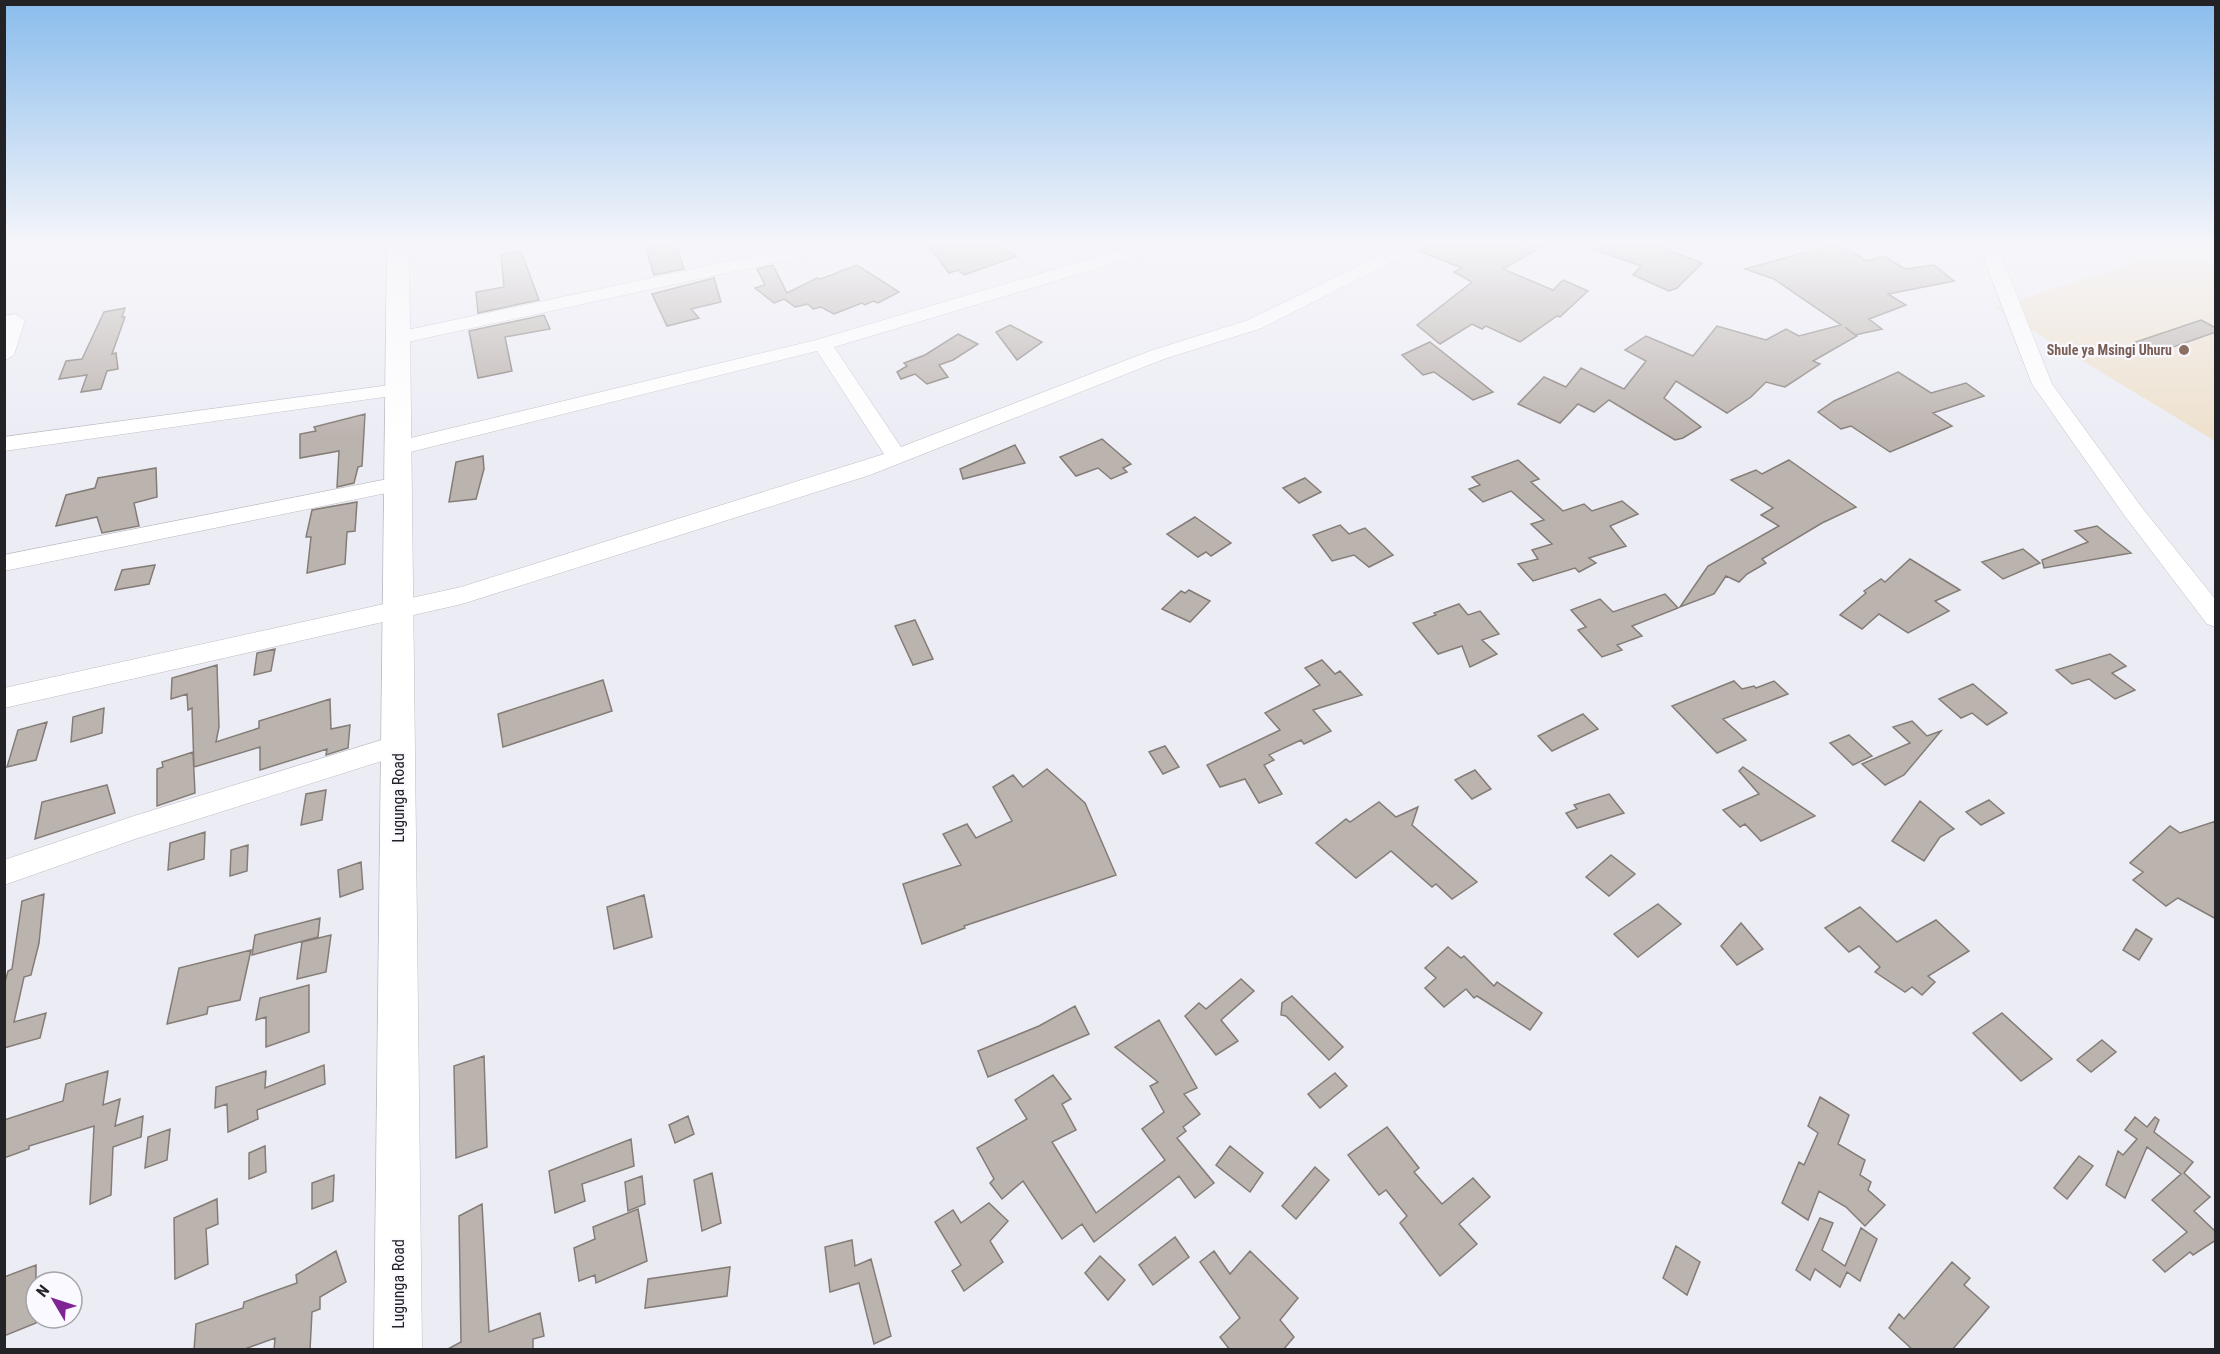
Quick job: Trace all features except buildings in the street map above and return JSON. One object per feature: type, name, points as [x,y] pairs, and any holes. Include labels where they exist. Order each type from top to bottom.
[{"type":"street","name":"Lugunga Road","points":[[398,1350],[399,309]]},
{"type":"street","points":[[398,338],[533,309]]},
{"type":"street","points":[[398,448],[822,344],[940,309]]},
{"type":"street","points":[[4,698],[462,595],[862,470],[1157,355],[1255,324],[1285,309]]},
{"type":"street","points":[[2013,309],[2042,384],[2132,510],[2216,618]]},
{"type":"street","points":[[4,322],[15,320],[4,355]]},
{"type":"street","points":[[822,344],[896,456]]},
{"type":"street","points":[[4,444],[398,390]]},
{"type":"street","points":[[4,563],[398,484]]},
{"type":"street","points":[[4,873],[134,828],[398,746]]},
{"type":"shaded area","points":[[1997,309],[2215,309],[2215,441]]},
{"type":"place","name":"Shule ya Msingi Uhuru","points":[[2184,350]]}]
